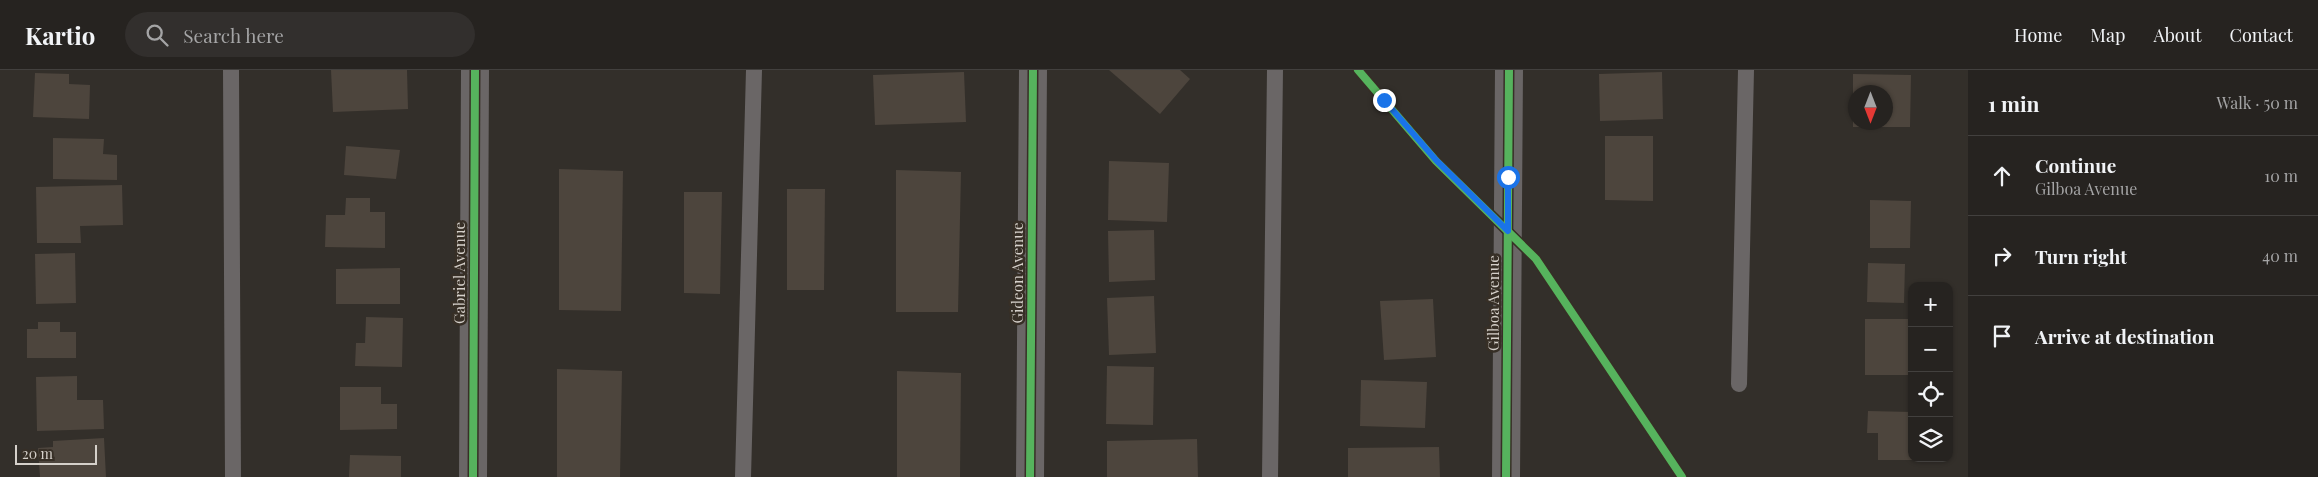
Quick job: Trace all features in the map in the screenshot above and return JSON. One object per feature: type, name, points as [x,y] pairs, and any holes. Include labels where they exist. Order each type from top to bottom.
[{"type":"street","name":"Gabriel Avenue","points":[[472,477],[475,70]]},
{"type":"street","name":"Gideon Avenue","points":[[1030,477],[1034,70]]},
{"type":"street","name":"Gilboa Avenue","points":[[1506,477],[1509,70]]},
{"type":"lane","points":[[231,70],[233,477]]},
{"type":"lane","points":[[743,477],[754,70]]},
{"type":"lane","points":[[1270,477],[1275,70]]},
{"type":"lane","points":[[1739,384],[1746,70]]},
{"type":"building","points":[[331,70],[407,70],[408,109],[333,112]]},
{"type":"building","points":[[1109,70],[1180,70],[1190,79],[1160,114]]},
{"type":"building","points":[[964,72],[966,122],[875,125],[873,75]]},
{"type":"building","points":[[1662,72],[1663,119],[1600,121],[1599,74]]},
{"type":"building","points":[[35,73],[69,74],[69,84],[90,85],[89,119],[33,117]]},
{"type":"building","points":[[1853,74],[1911,75],[1910,127],[1893,127],[1893,85],[1853,85]]},
{"type":"building","points":[[1605,136],[1653,136],[1653,201],[1605,200]]},
{"type":"building","points":[[53,138],[104,139],[103,154],[117,155],[117,180],[53,179]]},
{"type":"building","points":[[346,146],[400,150],[396,179],[344,175]]},
{"type":"building","points":[[1109,161],[1169,163],[1167,222],[1108,220]]},
{"type":"building","points":[[559,169],[623,171],[621,311],[559,310]]},
{"type":"building","points":[[896,170],[961,172],[958,312],[896,312]]},
{"type":"building","points":[[122,185],[123,225],[80,226],[81,243],[37,243],[36,187]]},
{"type":"building","points":[[787,189],[825,189],[824,290],[787,290]]},
{"type":"building","points":[[684,192],[722,192],[720,294],[684,293]]},
{"type":"building","points":[[346,198],[370,198],[370,212],[385,212],[385,248],[325,247],[326,215],[345,215]]},
{"type":"building","points":[[1870,200],[1911,201],[1910,248],[1870,248]]},
{"type":"building","points":[[1154,230],[1155,280],[1109,282],[1108,231]]},
{"type":"building","points":[[75,253],[76,303],[36,304],[35,254]]},
{"type":"building","points":[[1868,263],[1905,264],[1904,303],[1867,302]]},
{"type":"building","points":[[400,268],[400,304],[336,304],[336,269]]},
{"type":"building","points":[[1154,296],[1156,353],[1109,355],[1107,298]]},
{"type":"building","points":[[1433,299],[1436,357],[1384,360],[1380,301]]},
{"type":"building","points":[[366,317],[403,318],[402,367],[355,366],[356,343],[365,343]]},
{"type":"building","points":[[1865,319],[1908,319],[1908,375],[1865,375]]},
{"type":"building","points":[[38,322],[60,322],[60,332],[76,332],[76,358],[27,358],[27,329],[38,329]]},
{"type":"building","points":[[1107,366],[1154,367],[1153,425],[1106,424]]},
{"type":"building","points":[[557,369],[622,371],[620,477],[557,477]]},
{"type":"building","points":[[897,371],[961,373],[960,477],[897,477]]},
{"type":"building","points":[[77,376],[77,400],[103,400],[104,429],[37,431],[36,377]]},
{"type":"building","points":[[1361,380],[1427,382],[1425,428],[1360,426]]},
{"type":"building","points":[[340,387],[381,387],[381,404],[397,404],[397,429],[340,430]]},
{"type":"building","points":[[1868,411],[1908,412],[1908,460],[1878,460],[1878,433],[1867,433]]},
{"type":"building","points":[[104,438],[106,477],[40,477],[38,448],[53,447],[53,441]]},
{"type":"building","points":[[1197,439],[1198,477],[1107,477],[1107,441]]},
{"type":"building","points":[[1439,447],[1440,477],[1348,477],[1348,448]]},
{"type":"building","points":[[350,455],[401,456],[401,477],[349,477]]},
{"type":"cycle path","points":[[473,477],[475,70]]},
{"type":"cycle path","points":[[1030,477],[1033,70]]},
{"type":"cycle path","points":[[1358,70],[1436,161],[1536,259],[1682,477]]},
{"type":"cycle path","points":[[1506,477],[1509,70]]},
{"type":"route","points":[[1384,100],[1436,160],[1508,231],[1508,177]]}]
